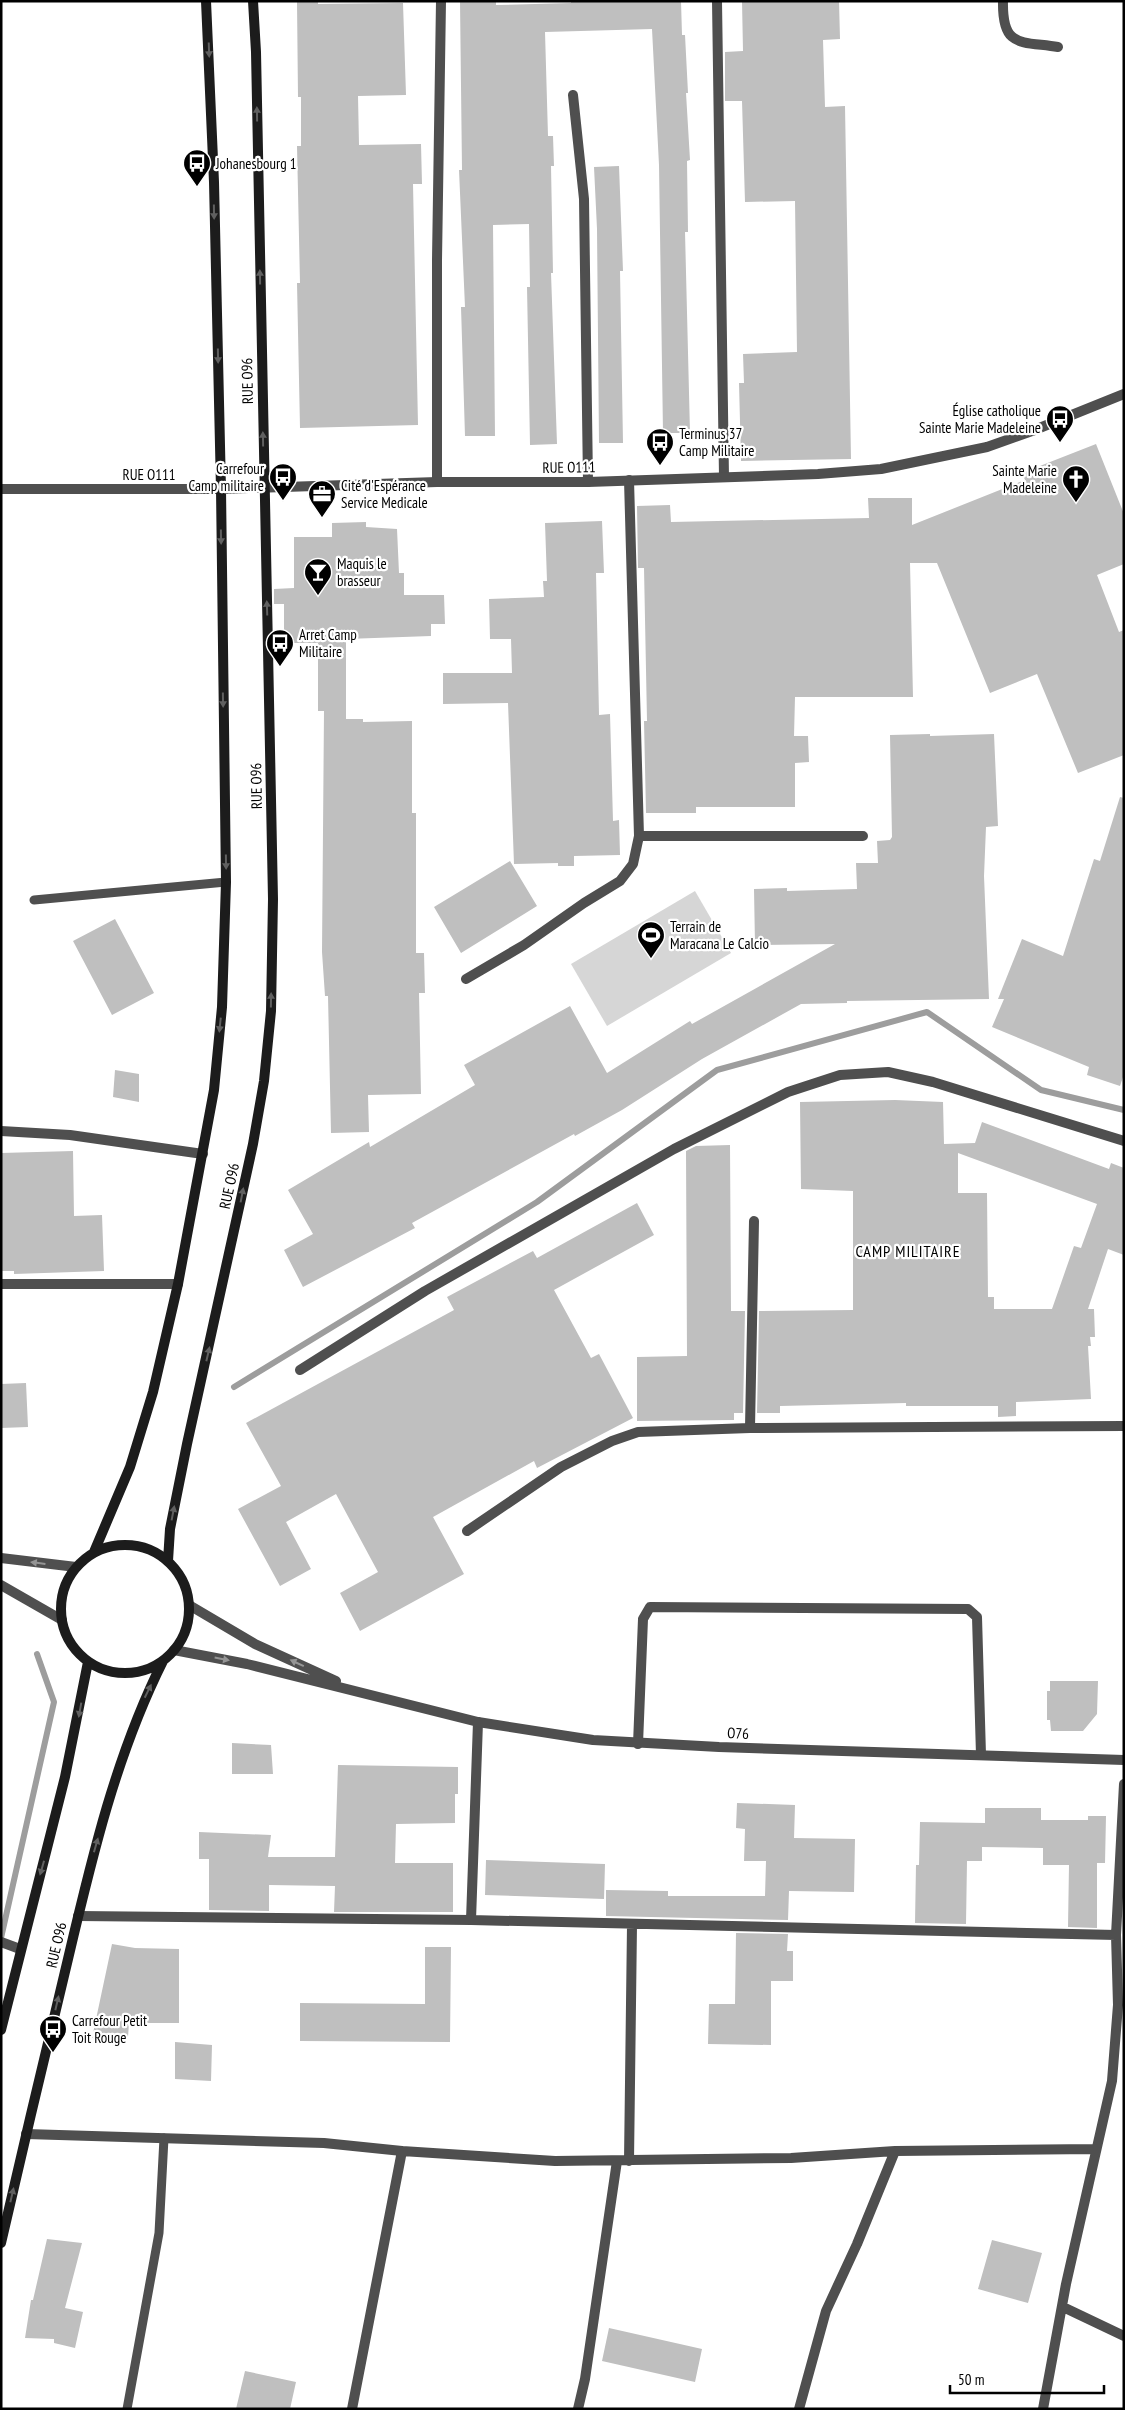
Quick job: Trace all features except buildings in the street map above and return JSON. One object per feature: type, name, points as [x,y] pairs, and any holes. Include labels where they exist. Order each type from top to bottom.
[{"type":"main road","name":"RUE O96","points":[[94,1552],[133,1458],[153,1392],[178,1284],[203,1154],[214,1090],[222,1006],[226,882],[220,489],[214,173],[206,1]]},
{"type":"main road","name":"RUE O96","points":[[168,1561],[170,1529],[253,1144],[264,1081],[271,1011],[273,889],[253,1]]},
{"type":"main road","points":[[125,1544],[140,1546],[155,1552],[168,1561],[186,1589],[189,1606],[188,1621],[183,1636],[174,1650],[163,1661],[149,1669],[133,1673],[117,1673],[102,1669],[88,1662],[75,1650],[67,1636],[62,1620],[63,1592],[76,1567],[94,1552],[109,1546],[125,1544]]},
{"type":"main road","name":"RUE O96","points":[[1,2243],[78,1916],[118,1767],[142,1703],[163,1661]]},
{"type":"main road","points":[[1,2030],[65,1777],[88,1662]]},
{"type":"street","points":[[437,482],[437,260],[441,1]]},
{"type":"street","points":[[717,1],[724,477]]},
{"type":"street","points":[[1003,1],[1002,20],[1004,28],[1012,38],[1058,47]]},
{"type":"street","points":[[573,95],[584,199],[588,482]]},
{"type":"street","name":"RUE O111","points":[[1,489],[220,489],[437,482],[588,482],[818,474],[881,469],[943,458],[987,447],[1124,394]]},
{"type":"street","points":[[466,979],[524,945],[620,881],[633,864],[639,836],[629,480]]},
{"type":"street","points":[[639,836],[863,836]]},
{"type":"street","points":[[300,1370],[425,1291],[674,1149],[788,1092],[840,1075],[888,1072],[932,1082],[1124,1141]]},
{"type":"street","points":[[1,1131],[70,1135],[203,1154]]},
{"type":"street","points":[[750,1428],[754,1221]]},
{"type":"street","points":[[1,1284],[178,1284]]},
{"type":"street","points":[[467,1531],[561,1467],[612,1442],[638,1432],[750,1428],[1124,1426]]},
{"type":"street","points":[[1,1558],[76,1567]]},
{"type":"street","points":[[1,1585],[62,1620]]},
{"type":"street","points":[[189,1606],[255,1644],[358,1691]]},
{"type":"street","points":[[638,1744],[643,1619],[650,1607],[968,1609],[977,1617],[981,1755]]},
{"type":"street","points":[[174,1650],[247,1664],[358,1691]]},
{"type":"street","name":"O76","points":[[358,1691],[478,1722],[593,1740],[638,1744],[1124,1760]]},
{"type":"street","points":[[471,1920],[478,1722]]},
{"type":"street","points":[[1043,2409],[1066,2284],[1112,2081],[1118,2005],[1116,1935],[1121,1922],[1124,1784]]},
{"type":"street","points":[[78,1916],[471,1920],[1116,1935]]},
{"type":"street","points":[[629,2160],[632,1925]]},
{"type":"street","points":[[1,1942],[20,1949]]},
{"type":"street","points":[[26,2134],[324,2143],[402,2151],[555,2162],[791,2158],[895,2151],[1096,2149]]},
{"type":"street","points":[[352,2409],[402,2151]]},
{"type":"street","points":[[799,2409],[826,2311],[857,2244],[895,2151]]},
{"type":"street","points":[[578,2409],[585,2380],[617,2161]]},
{"type":"street","points":[[1063,2307],[1124,2336]]},
{"type":"lane","points":[[34,900],[226,882]]},
{"type":"lane","points":[[127,2409],[159,2233],[164,2138]]},
{"type":"shaded area","name":"Terrain de Maracana Le Calcio","points":[[695,891],[731,953],[607,1026],[571,964]]},
{"type":"waterway","points":[[234,1387],[537,1202],[717,1070],[927,1012],[1041,1090],[1124,1110]]},
{"type":"waterway","points":[[1,1938],[54,1702],[37,1654]]},
{"type":"place","name":"Johanesbourg 1","points":[[197,187]]},
{"type":"place","name":"Église catholique Sainte Marie Madeleine","points":[[1060,443]]},
{"type":"place","name":"Terminus 37 Camp Militaire","points":[[660,466]]},
{"type":"place","name":"Carrefour Camp militaire","points":[[283,501]]},
{"type":"place","name":"Sainte Marie Madeleine","points":[[1076,503]]},
{"type":"place","name":"Cité d'Espérance Service Medicale","points":[[322,518]]},
{"type":"place","name":"Maquis le brasseur","points":[[318,596]]},
{"type":"place","name":"Arret Camp Militaire","points":[[280,667]]},
{"type":"place","name":"Terrain de Maracana Le Calcio","points":[[651,959]]},
{"type":"place","name":"Carrefour Petit Toit Rouge","points":[[53,2053]]},
{"type":"district","name":"CAMP MILITAIRE","points":[[908,1251]]}]
